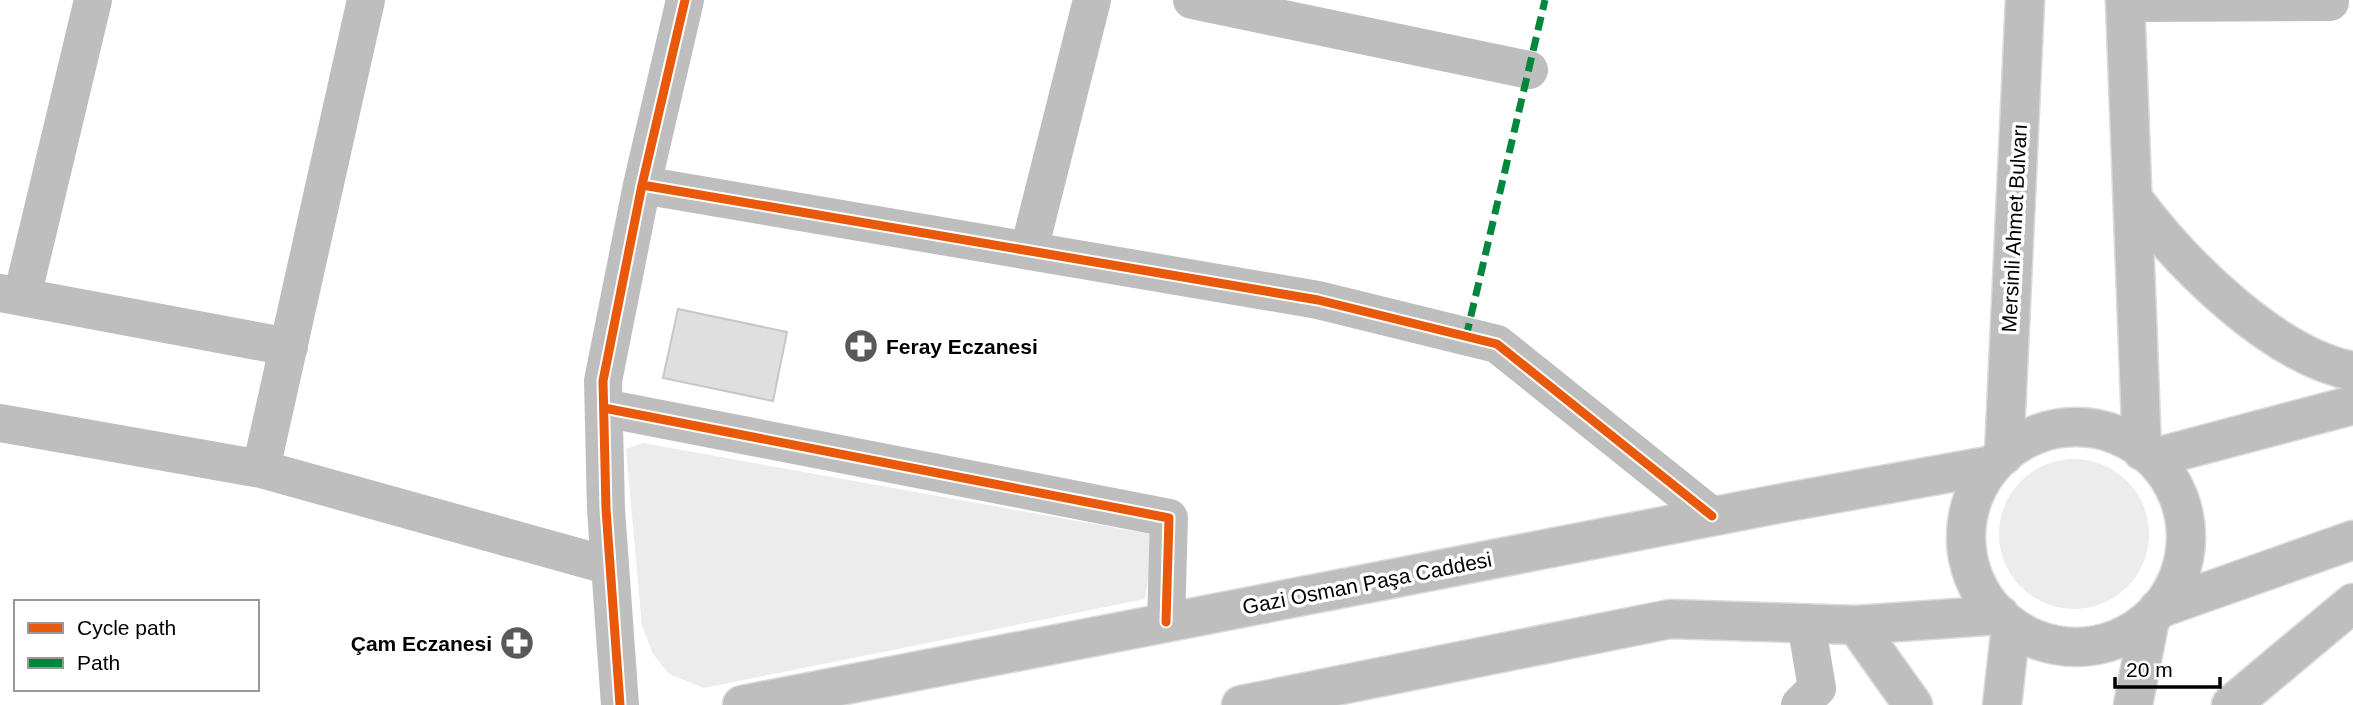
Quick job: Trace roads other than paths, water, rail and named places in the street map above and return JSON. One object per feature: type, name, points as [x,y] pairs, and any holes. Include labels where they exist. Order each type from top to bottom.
[{"type":"street","points":[[93,0],[11,295],[289,347]]},
{"type":"street","points":[[261,469],[366,0]]},
{"type":"street","points":[[620,705],[610,566],[603,381],[642,184],[685,0]]},
{"type":"street","points":[[1029,250],[1091,0]]},
{"type":"street","points":[[1192,0],[1528,70]]},
{"type":"street","name":"Mersinli Ahmet Bulvarı","points":[[1998,460],[2025,0]]},
{"type":"street","points":[[2147,454],[2125,1],[2338,3]]},
{"type":"street","points":[[642,184],[1318,300],[1497,344],[1712,516]]},
{"type":"street","points":[[2134,200],[2168,246],[2215,292],[2294,348],[2353,371]]},
{"type":"street","points":[[2147,454],[2353,405]]},
{"type":"street","points":[[604,408],[1170,518],[1166,622]]},
{"type":"street","points":[[0,423],[261,469],[610,566]]},
{"type":"street","points":[[2091,428],[2124,438],[2147,454],[2174,487],[2186,521],[2185,558],[2172,591],[2154,614],[2124,636],[2094,646],[2063,647],[2033,639],[2005,621],[1982,596],[1968,562],[1966,527],[1975,491],[1998,460],[2022,440],[2055,429],[2091,428]]},
{"type":"street","name":"Gazi Osman Paşa Caddesi","points":[[742,705],[1998,460]]},
{"type":"street","points":[[2154,614],[2353,540]]},
{"type":"street","points":[[2231,705],[2353,603]]},
{"type":"street","points":[[2133,705],[2154,614]]},
{"type":"street","points":[[1241,705],[1670,619],[1856,625],[2005,621]]},
{"type":"street","points":[[2002,705],[2005,621]]},
{"type":"street","points":[[1806,623],[1815,699]]},
{"type":"street","points":[[1856,625],[1913,705]]},
{"type":"place","name":"Feray Eczanesi","points":[[861,346]]},
{"type":"place","name":"Çam Eczanesi","points":[[517,643]]}]
